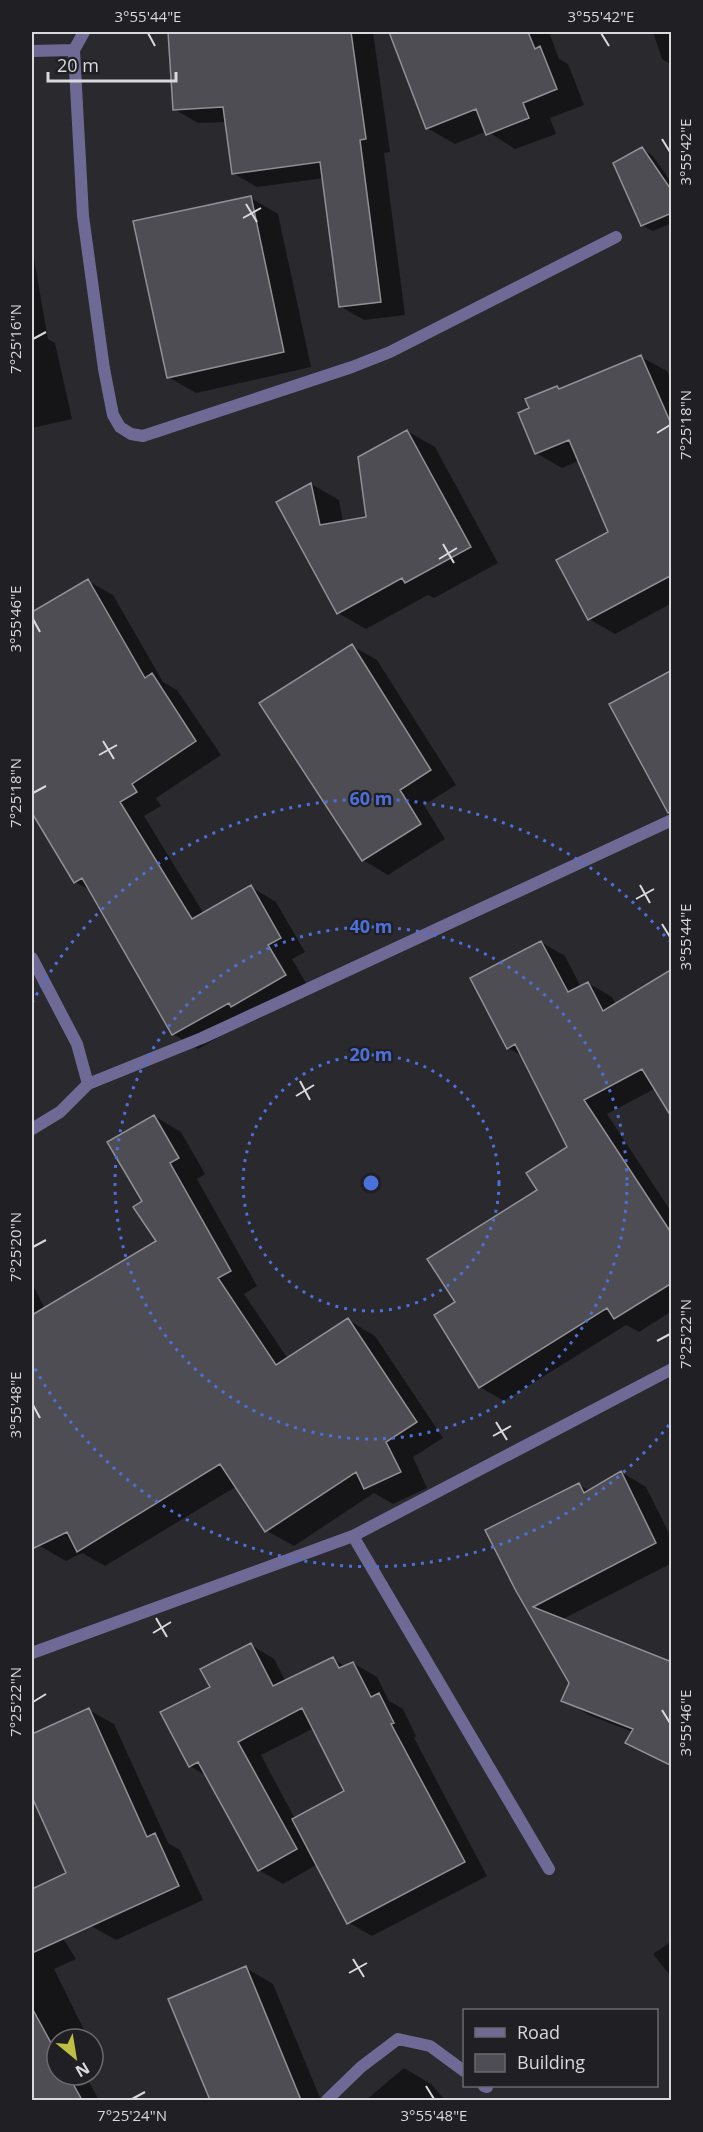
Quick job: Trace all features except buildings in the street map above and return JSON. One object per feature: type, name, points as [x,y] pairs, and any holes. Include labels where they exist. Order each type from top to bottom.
[{"type":"street","points":[[84,32],[74,50],[83,216],[104,369],[113,415],[120,427],[131,434],[143,436],[390,352],[616,237]]},
{"type":"street","points":[[32,51],[74,50]]},
{"type":"street","points":[[32,1129],[60,1112],[88,1084],[202,1038],[672,820]]},
{"type":"street","points":[[32,958],[77,1044],[88,1084]]},
{"type":"street","points":[[32,1653],[353,1536],[672,1370]]},
{"type":"street","points":[[353,1536],[549,1869]]},
{"type":"street","points":[[327,2100],[361,2067],[398,2039],[430,2046],[463,2070]]}]
